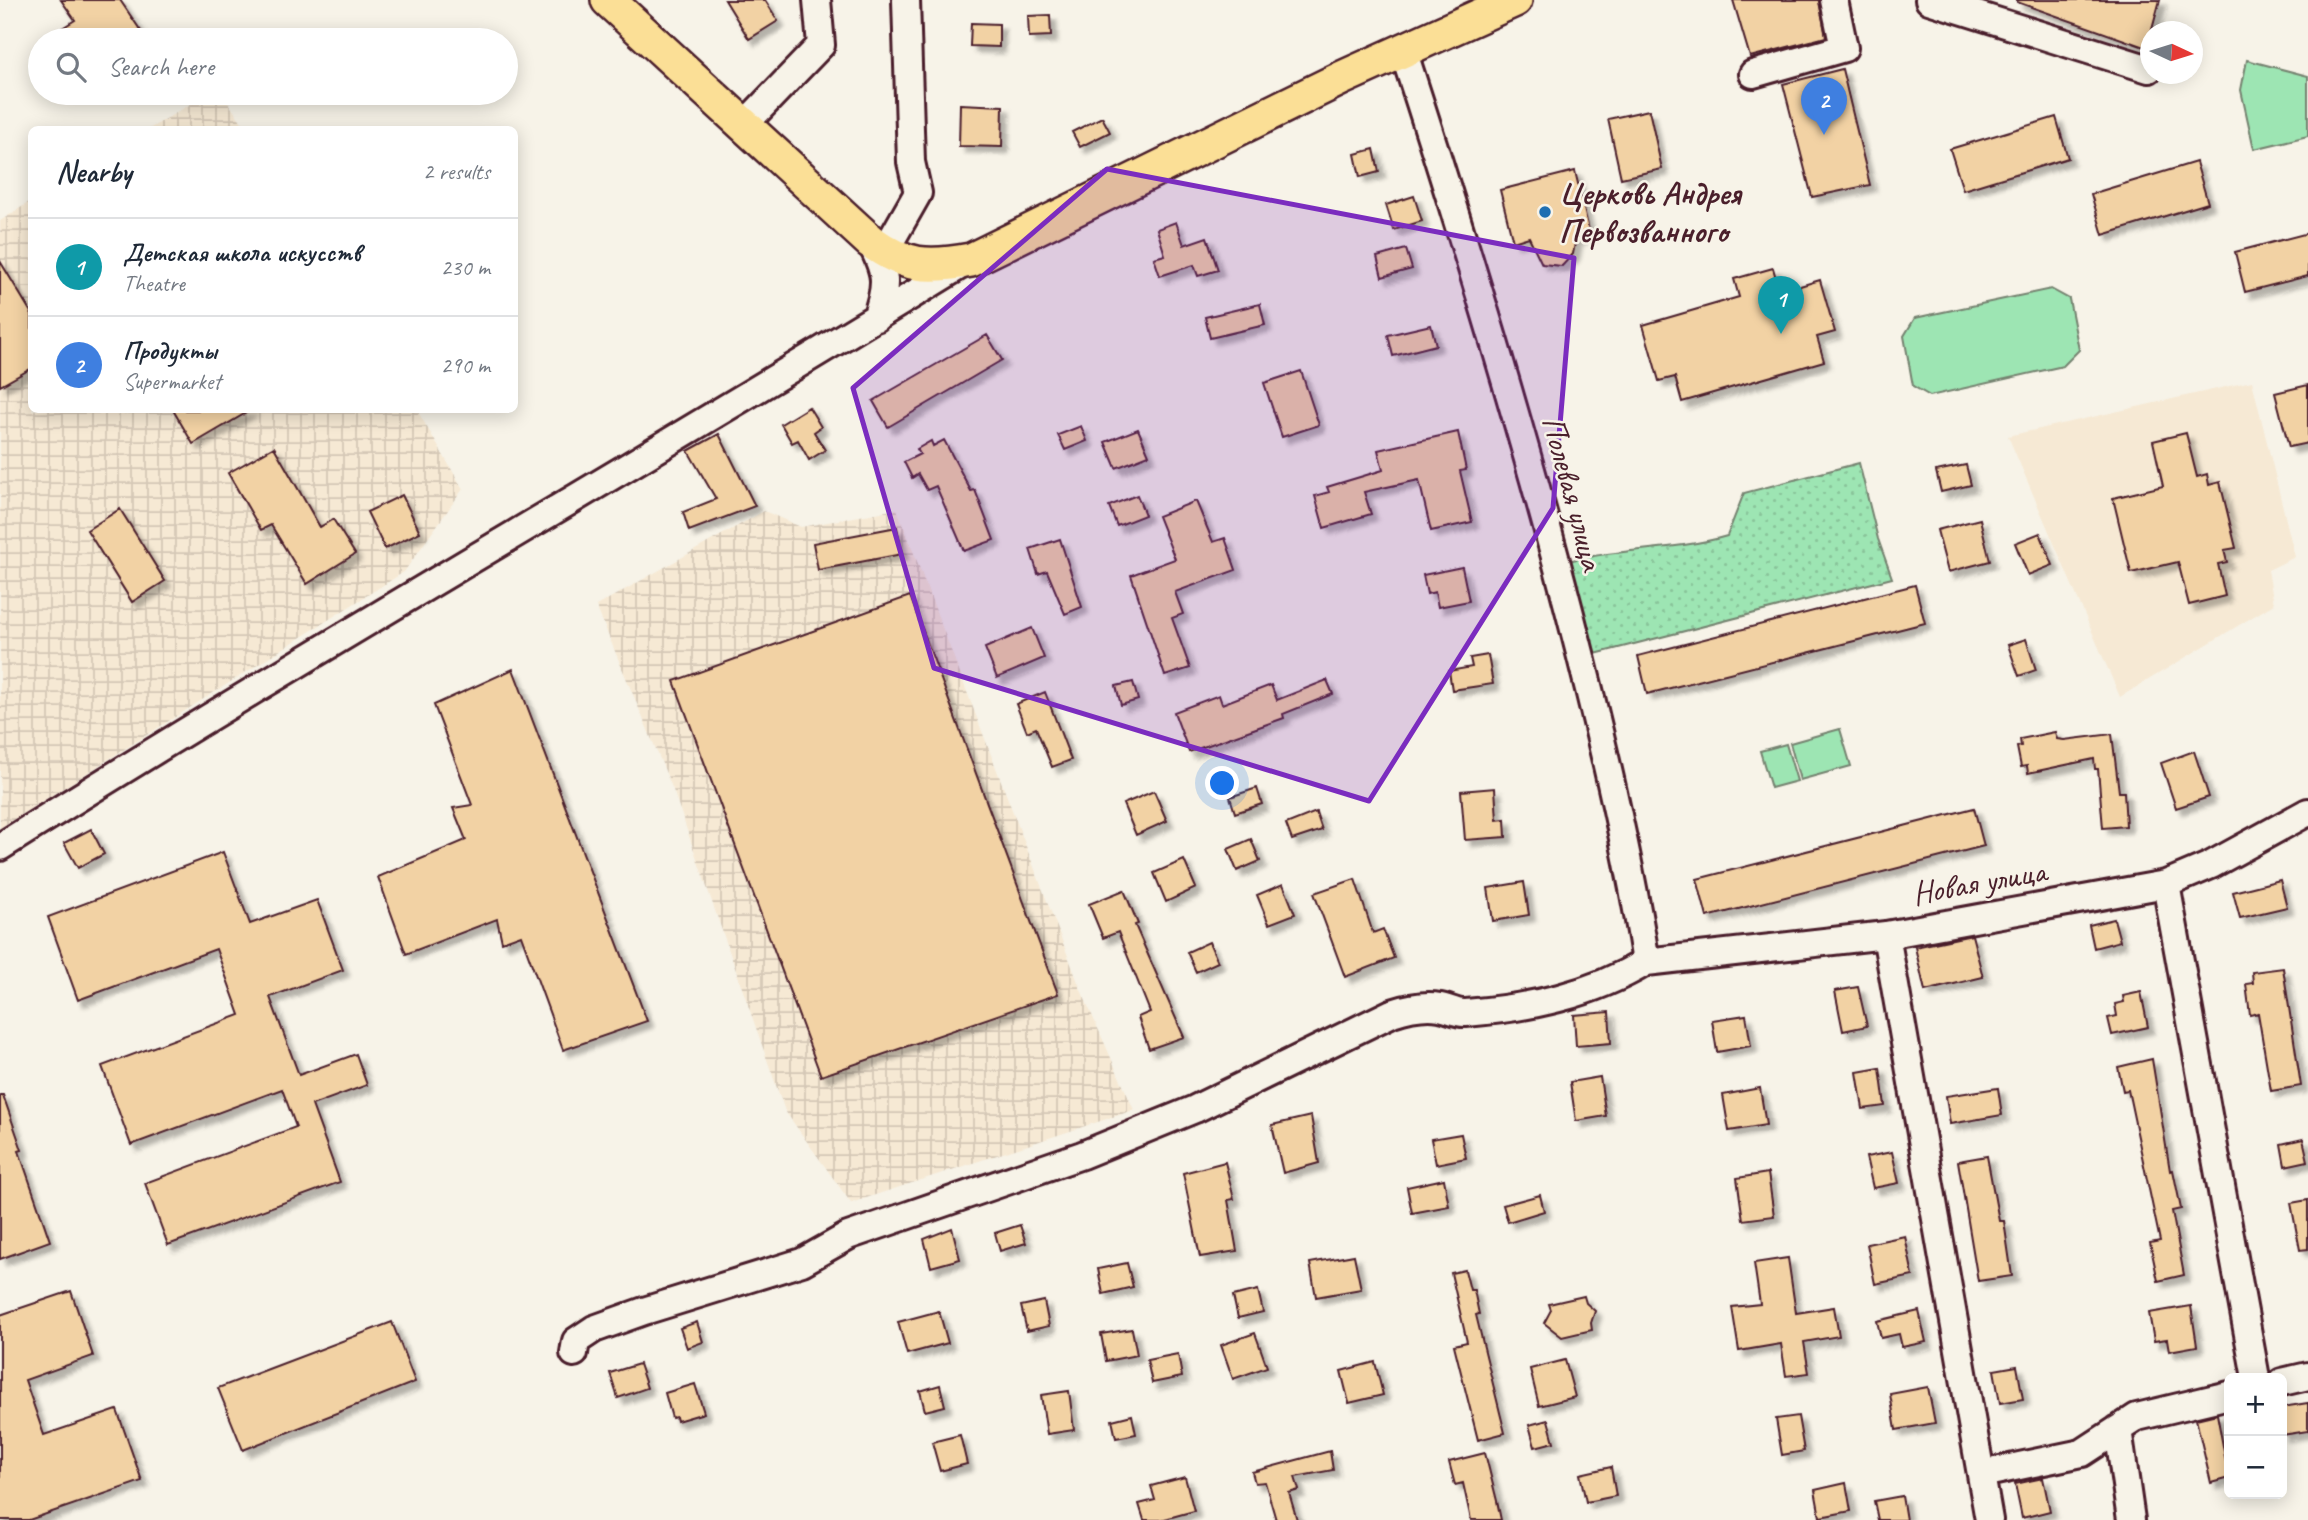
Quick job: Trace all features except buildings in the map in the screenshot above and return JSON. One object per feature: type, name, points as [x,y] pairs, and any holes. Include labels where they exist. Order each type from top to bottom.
[{"type":"main road","points":[[608,0],[877,246],[904,261],[933,267],[971,260],[1403,50],[1515,0]]},
{"type":"street","points":[[744,125],[821,45],[817,0]]},
{"type":"street","points":[[876,318],[887,282],[877,246],[918,193],[911,162],[906,0]]},
{"type":"street","points":[[1753,74],[1844,48],[1834,0]]},
{"type":"street","points":[[1929,0],[2140,65]]},
{"type":"street","name":"Полевая улица","points":[[1403,50],[1493,331],[1543,511],[1615,802],[1646,962]]},
{"type":"street","points":[[0,847],[190,727],[971,260]]},
{"type":"street","name":"Новая улица","points":[[1646,962],[1886,934],[2166,884],[2211,865],[2308,811]]},
{"type":"street","points":[[2166,884],[2255,1373]]},
{"type":"street","points":[[1886,934],[1989,1520]]},
{"type":"street","points":[[574,1353],[576,1341],[594,1329],[802,1262],[848,1236],[1082,1155],[1195,1109],[1392,1013],[1412,1006],[1438,1006],[1462,1013],[1578,994],[1613,982],[1646,962]]},
{"type":"street","points":[[2287,1381],[2308,1376]]},
{"type":"street","points":[[1981,1474],[2082,1453],[2137,1417],[2224,1396]]},
{"type":"street","points":[[2118,1429],[2131,1520]]},
{"type":"highlighted area","points":[[1107,169],[1574,258],[1553,508],[1369,801],[934,668],[853,388]]},
{"type":"shaded area","points":[[189,105],[230,105],[245,126],[154,126]]},
{"type":"shaded area","points":[[28,203],[28,413],[419,413],[463,489],[404,572],[0,828],[0,221]]},
{"type":"shaded area","points":[[2252,381],[2295,557],[2268,570],[2274,604],[2120,697],[2008,436]]},
{"type":"shaded area","points":[[897,509],[1081,990],[1134,1110],[851,1203],[785,1111],[673,790],[596,606],[764,511],[801,527]]},
{"type":"green space","points":[[2247,60],[2308,76],[2308,136],[2254,149],[2241,90]]},
{"type":"green space","points":[[2051,289],[2069,299],[2079,350],[2063,366],[1930,396],[1913,386],[1904,336],[1915,318]]},
{"type":"green space","points":[[1859,463],[1878,539],[1892,578],[1591,655],[1568,561],[1727,536],[1744,493]]},
{"type":"green space","points":[[1840,729],[1851,766],[1800,780],[1790,743]]},
{"type":"green space","points":[[1786,744],[1797,781],[1771,788],[1760,751]]},
{"type":"place","name":"Продукты","points":[[1824,135]]},
{"type":"place","name":"Церковь Андрея Первозванного","points":[[1545,212]]},
{"type":"place","name":"Детская школа искусств","points":[[1781,334]]}]
